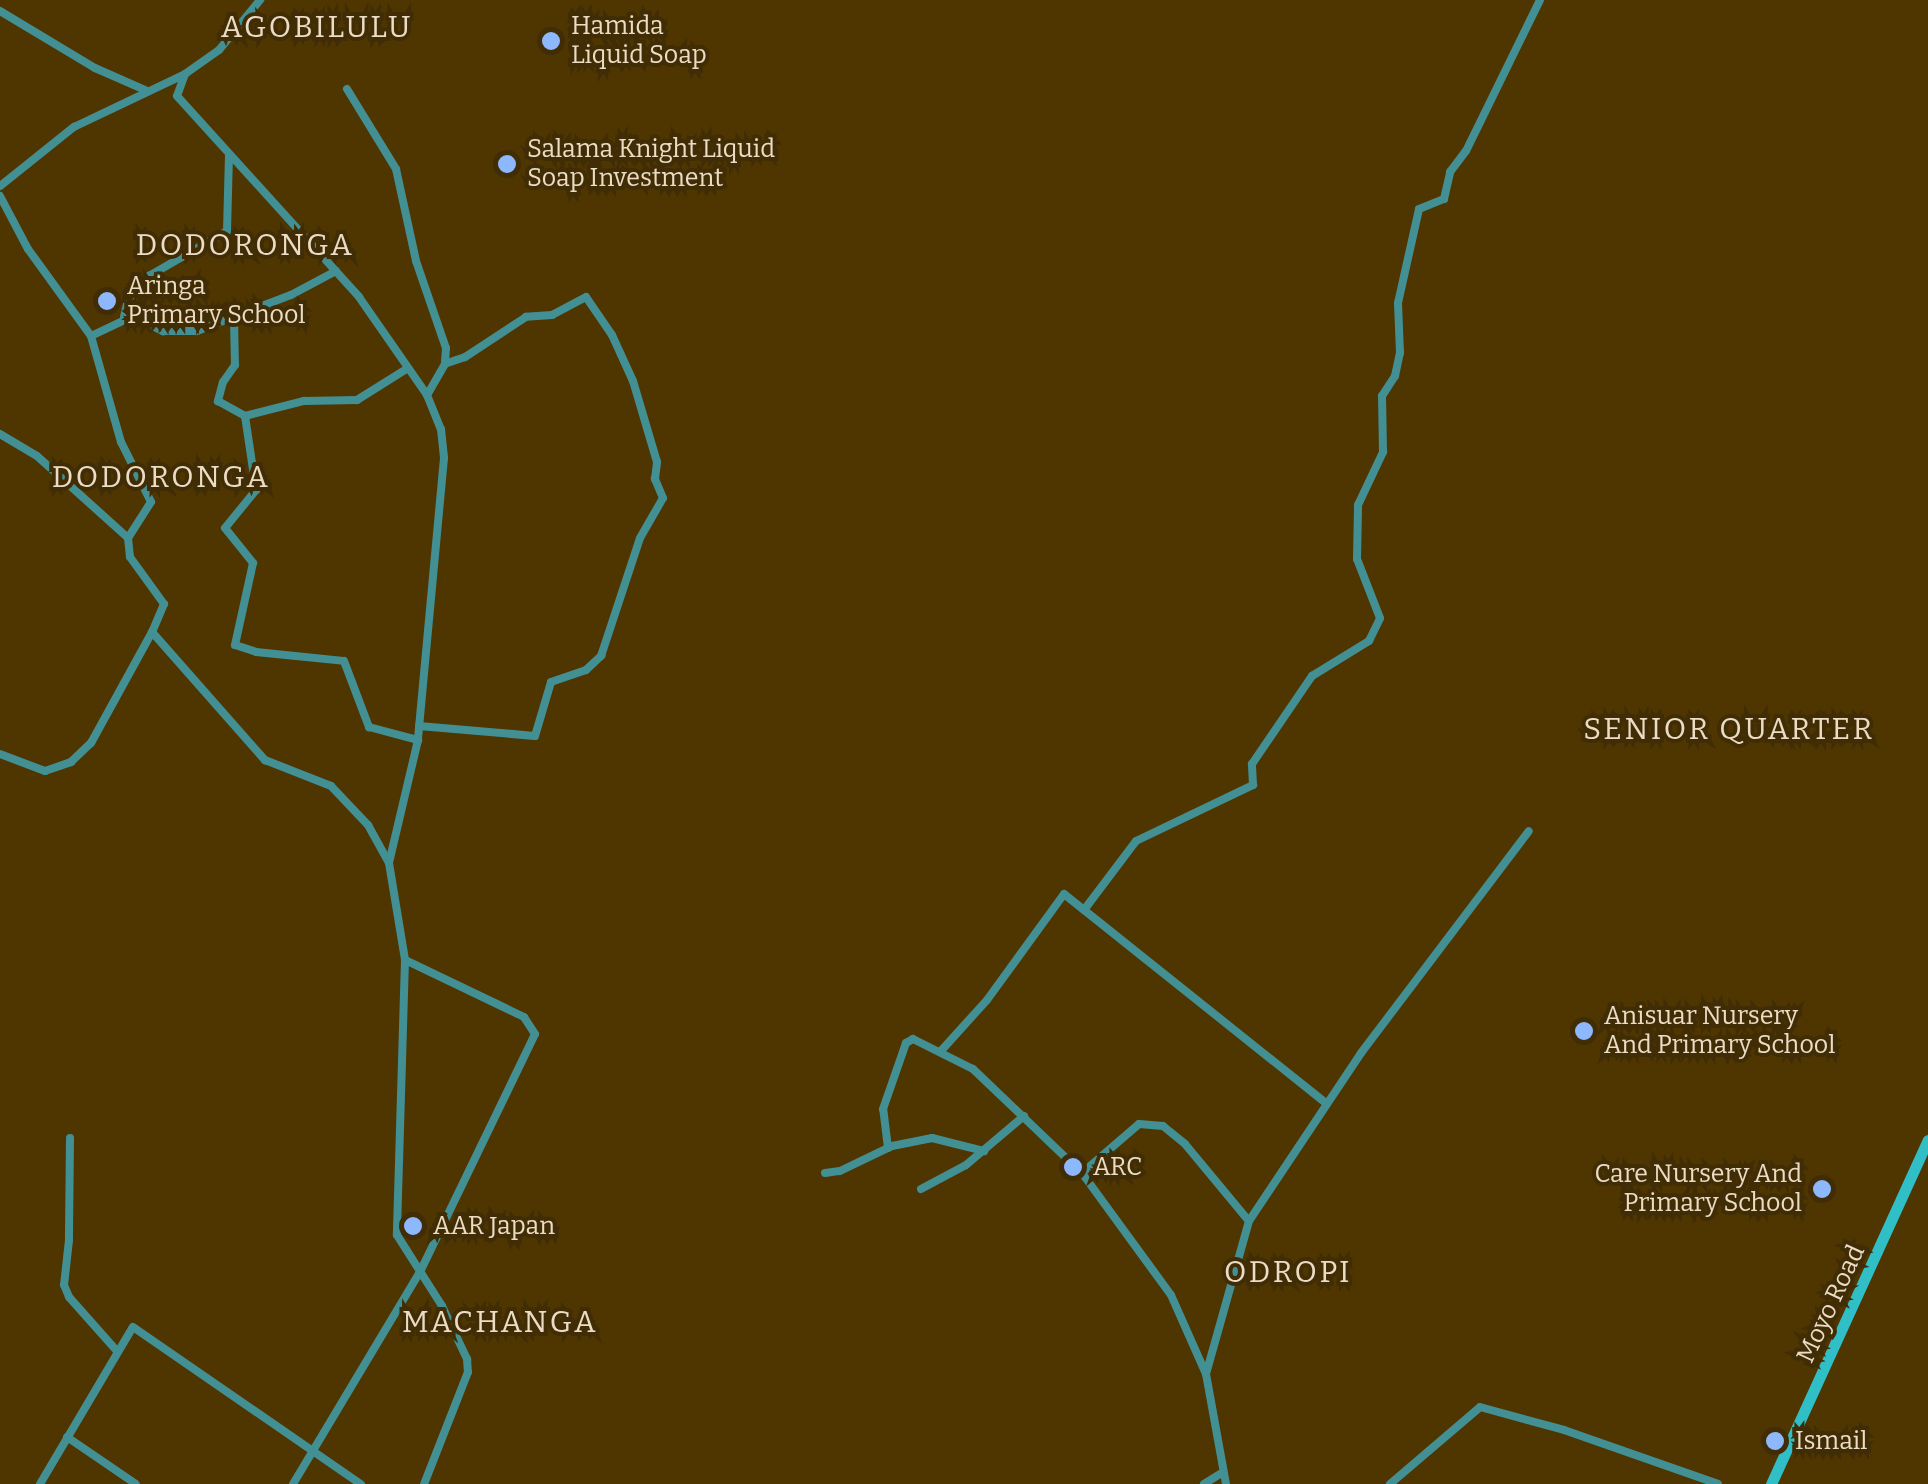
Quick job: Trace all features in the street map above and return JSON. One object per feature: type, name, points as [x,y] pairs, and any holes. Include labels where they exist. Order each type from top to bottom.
[{"type":"main road","name":"Moyo Road","points":[[1772,1484],[1928,1140]]},
{"type":"street","points":[[0,186],[74,127],[186,74],[219,50],[260,0]]},
{"type":"street","points":[[1084,910],[1136,841],[1253,785],[1252,764],[1312,676],[1369,641],[1380,618],[1357,559],[1358,504],[1383,452],[1382,396],[1394,376],[1400,352],[1398,303],[1419,209],[1444,199],[1450,172],[1466,151],[1540,0]]},
{"type":"street","points":[[0,12],[95,68],[178,96],[228,156],[336,270],[427,395],[441,429],[444,458],[418,740],[389,863]]},
{"type":"street","points":[[178,96],[186,74]]},
{"type":"street","points":[[348,89],[396,170],[416,260],[446,348],[444,364],[427,395]]},
{"type":"street","points":[[124,318],[128,300],[149,276],[227,231],[228,156]]},
{"type":"street","points":[[0,196],[28,250],[91,336],[121,442],[151,502],[128,538],[130,557],[164,604],[91,743],[70,762],[45,770],[0,754]]},
{"type":"street","points":[[91,336],[133,316],[181,334],[292,296],[336,270]]},
{"type":"street","points":[[419,726],[536,736],[551,682],[586,670],[602,656],[640,538],[663,498],[655,479],[658,462],[632,382],[612,335],[586,297],[552,315],[526,316],[464,357],[444,364]]},
{"type":"street","points":[[234,319],[235,365],[222,382],[218,401],[245,416],[304,401],[357,400],[408,368]]},
{"type":"street","points":[[245,416],[256,490],[225,528],[253,563],[235,645],[256,652],[344,661],[369,727],[418,740]]},
{"type":"street","points":[[0,434],[37,456],[128,538]]},
{"type":"street","points":[[152,632],[266,760],[331,786],[368,824],[389,863],[404,960],[394,1207],[397,1234],[442,1306],[466,1358],[468,1372],[424,1484]]},
{"type":"street","points":[[1206,1374],[1249,1221],[1326,1103],[1529,831]]},
{"type":"street","points":[[940,1052],[987,1000],[1064,894],[1326,1103]]},
{"type":"street","points":[[293,1484],[420,1272],[535,1034],[524,1017],[404,960]]},
{"type":"street","points":[[888,1148],[883,1108],[906,1042],[914,1039],[973,1069],[1082,1173],[1170,1295],[1206,1374],[1226,1484]]},
{"type":"street","points":[[921,1189],[984,1150],[1024,1116]]},
{"type":"street","points":[[1082,1173],[1128,1131],[1139,1124],[1155,1124],[1185,1144],[1249,1221]]},
{"type":"street","points":[[70,1138],[65,1291],[116,1350]]},
{"type":"street","points":[[825,1173],[840,1172],[888,1148],[932,1138],[984,1150]]},
{"type":"street","points":[[40,1484],[127,1331],[138,1328],[361,1484]]},
{"type":"street","points":[[1390,1484],[1470,1412],[1483,1408],[1718,1484]]},
{"type":"street","points":[[68,1437],[136,1484]]},
{"type":"street","points":[[1204,1484],[1223,1472]]},
{"type":"place","name":"Hamida Liquid Soap","points":[[551,41]]},
{"type":"place","name":"Salama Knight Liquid Soap Investment","points":[[507,164]]},
{"type":"place","name":"Aringa Primary School","points":[[107,301]]},
{"type":"place","name":"Anisuar Nursery And Primary School","points":[[1584,1031]]},
{"type":"place","name":"ARC","points":[[1073,1167]]},
{"type":"place","name":"Care Nursery And Primary School","points":[[1822,1189]]},
{"type":"place","name":"AAR Japan","points":[[413,1226]]},
{"type":"place","name":"Ismail","points":[[1775,1441]]},
{"type":"district","name":"AGOBILULU","points":[[317,27]]},
{"type":"district","name":"DODORONGA","points":[[245,245]]},
{"type":"district","name":"DODORONGA","points":[[161,477]]},
{"type":"district","name":"SENIOR QUARTER","points":[[1729,729]]},
{"type":"district","name":"ODROPI","points":[[1288,1272]]},
{"type":"district","name":"MACHANGA","points":[[500,1322]]}]
